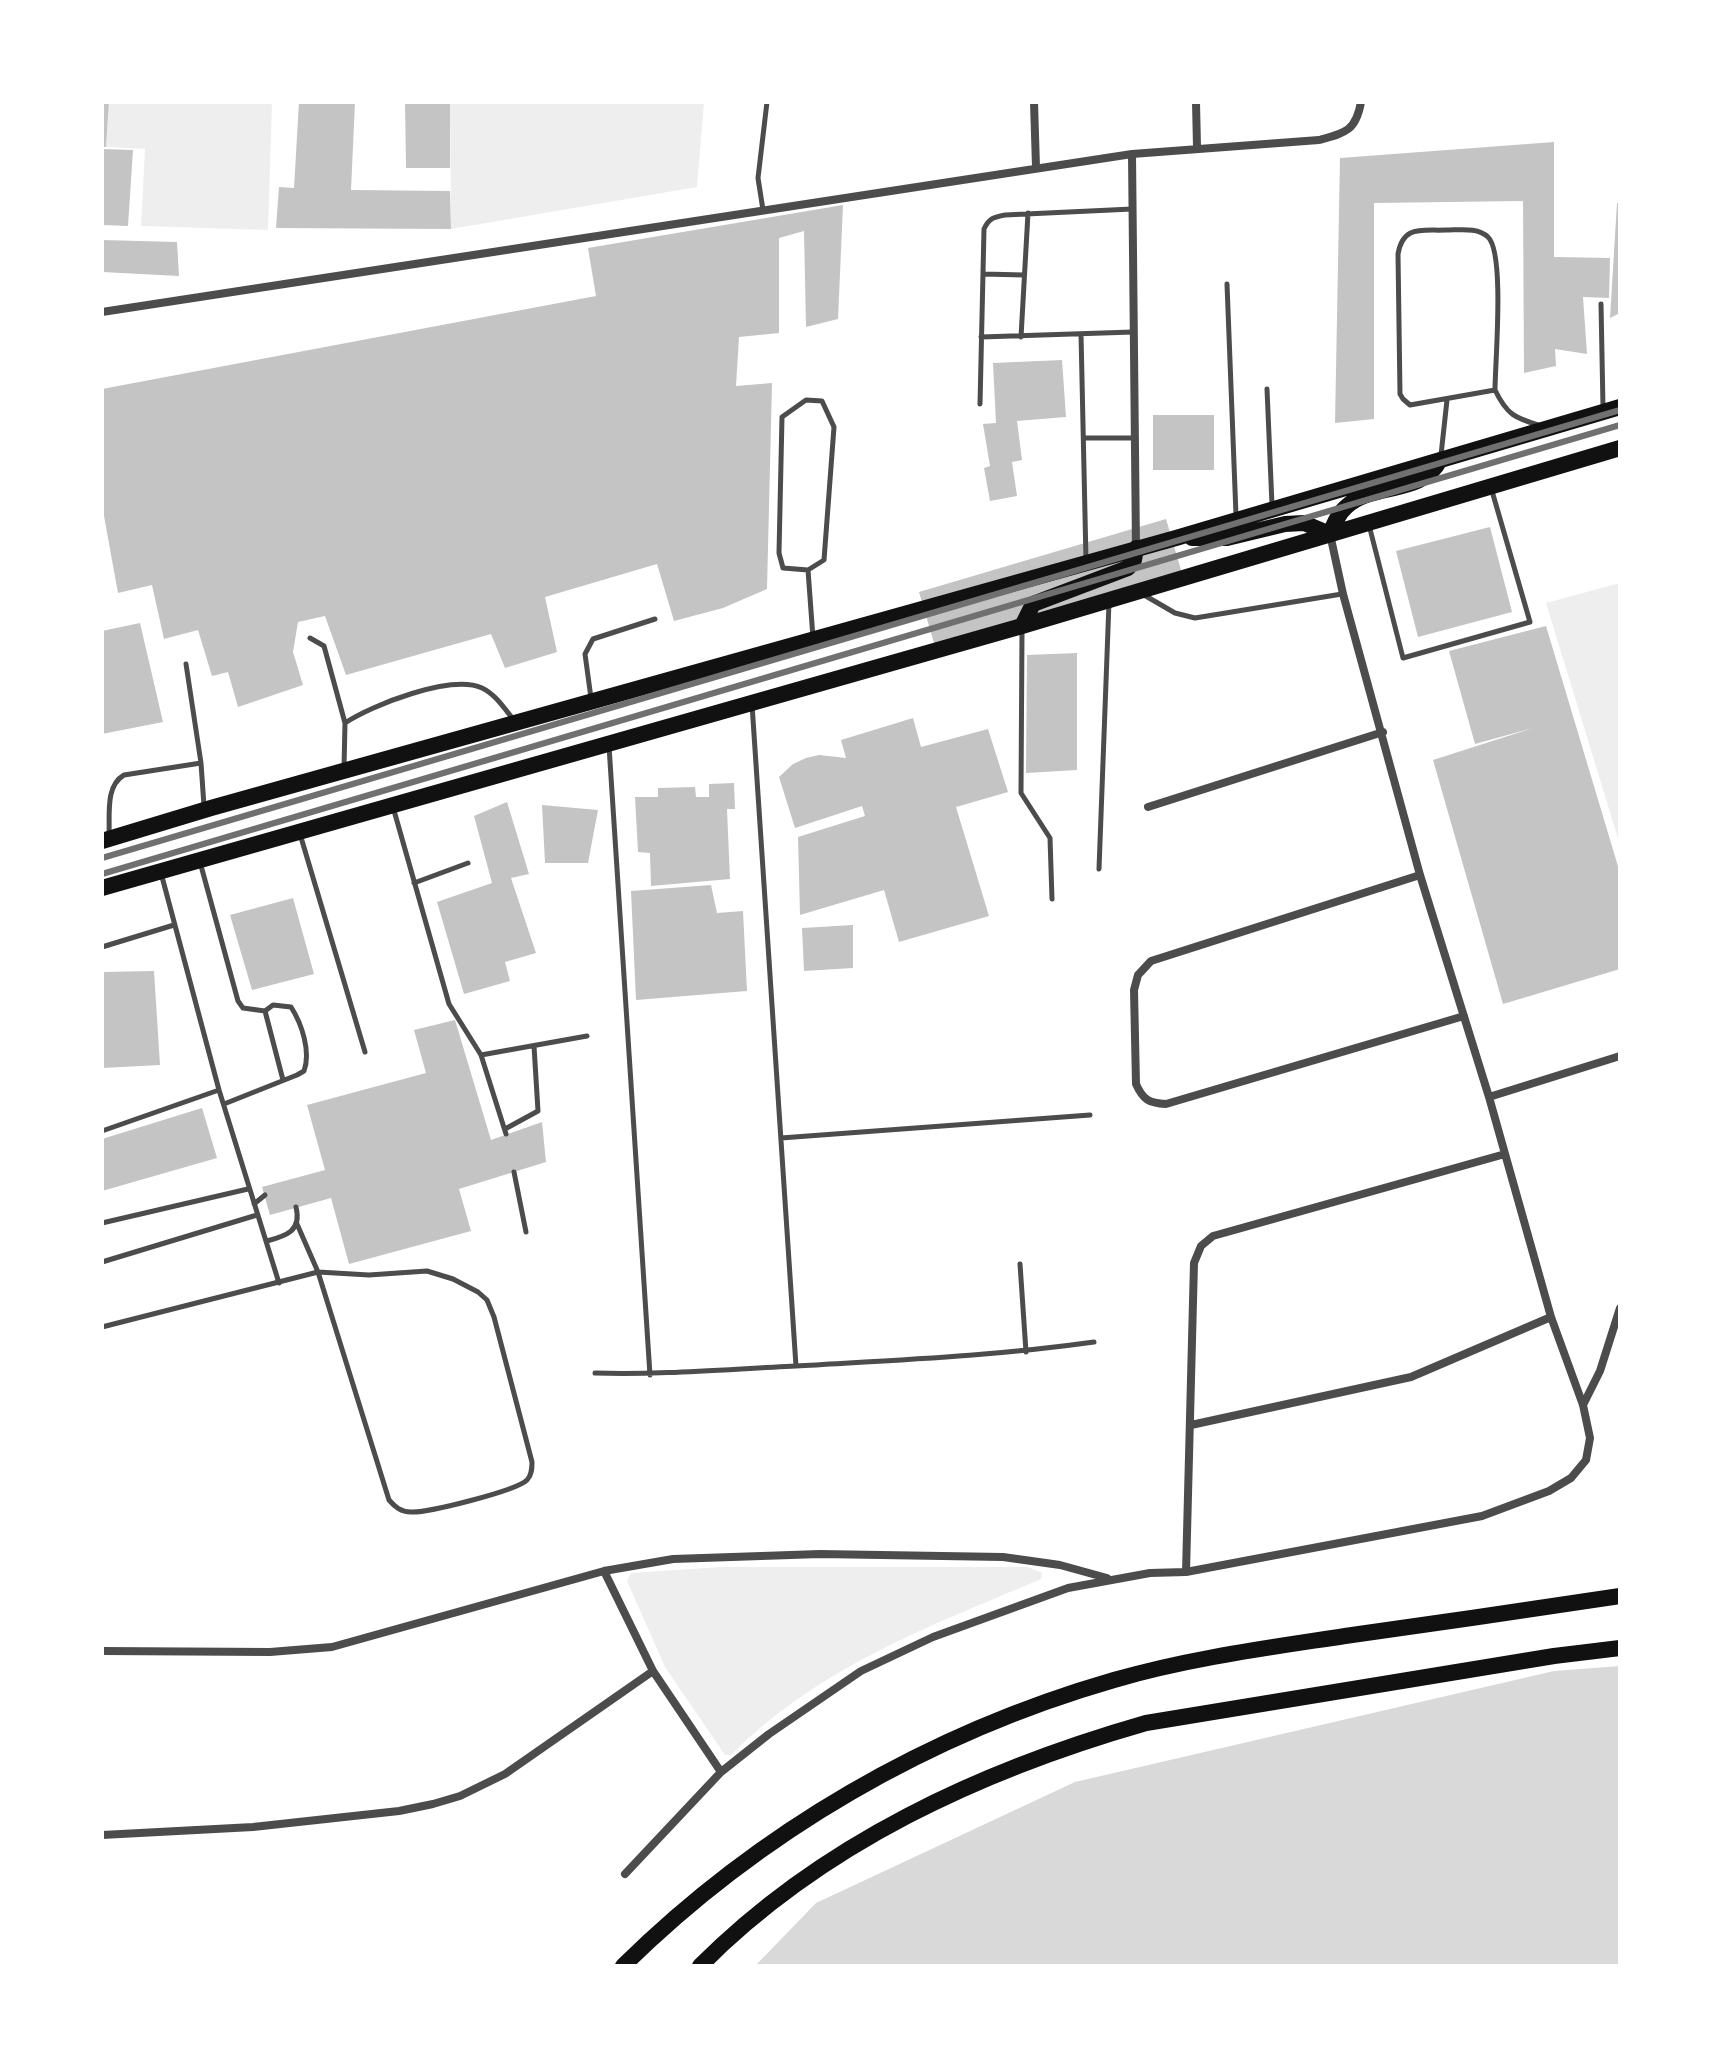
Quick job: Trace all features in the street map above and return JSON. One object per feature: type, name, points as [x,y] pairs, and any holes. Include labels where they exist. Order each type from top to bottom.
[{"type":"highway","points":[[106,840],[1176,538],[1620,407]]},
{"type":"highway","points":[[102,888],[609,746],[1620,448]]},
{"type":"highway","points":[[1330,534],[1347,505],[1362,497],[1417,481],[1431,474],[1440,460]]},
{"type":"highway","points":[[1176,538],[1227,538],[1285,524],[1304,523],[1330,534]]},
{"type":"highway","points":[[1022,626],[1033,604],[1128,568],[1134,560],[1136,548]]},
{"type":"highway","points":[[102,899],[126,882]]},
{"type":"highway","points":[[623,1966],[726,1876],[815,1814],[910,1760],[1011,1715],[1115,1680],[1223,1654],[1620,1596]]},
{"type":"highway","points":[[700,1966],[782,1894],[870,1837],[954,1792],[1095,1737],[1146,1723],[1554,1656],[1620,1648]]},
{"type":"street","points":[[1034,102],[1036,167]]},
{"type":"street","points":[[1196,102],[1197,147]]},
{"type":"street","points":[[102,312],[1036,167],[1197,147],[1319,140],[1344,133],[1356,123],[1361,102]]},
{"type":"street","points":[[1132,154],[1136,548]]},
{"type":"street","points":[[625,1874],[721,1772],[861,1671],[897,1652],[1055,1593],[1112,1579],[1186,1572],[1482,1516],[1549,1491],[1571,1478],[1586,1460],[1590,1438],[1583,1405],[1551,1317],[1489,1097],[1420,875],[1343,594],[1330,534]]},
{"type":"street","points":[[1148,807],[1383,732]]},
{"type":"street","points":[[1420,875],[1151,961],[1138,975],[1134,990],[1136,1084],[1142,1098],[1152,1103],[1166,1104],[1464,1016]]},
{"type":"street","points":[[1489,1097],[1620,1056]]},
{"type":"street","points":[[1186,1572],[1194,1263],[1201,1246],[1213,1236],[1505,1154]]},
{"type":"street","points":[[1583,1405],[1600,1371],[1620,1308]]},
{"type":"street","points":[[1191,1425],[1411,1377],[1551,1317]]},
{"type":"street","points":[[102,1651],[270,1652],[332,1647],[604,1571],[673,1559],[820,1554],[988,1556],[1060,1565],[1112,1579]]},
{"type":"street","points":[[604,1571],[653,1671],[721,1772]]},
{"type":"street","points":[[102,1835],[253,1827],[399,1811],[460,1796],[505,1774],[653,1671]]},
{"type":"lane","points":[[763,210],[758,178],[767,102]]},
{"type":"lane","points":[[980,404],[984,229],[987,222],[994,217],[1028,213],[1132,209]]},
{"type":"lane","points":[[1021,337],[1028,213]]},
{"type":"lane","points":[[1495,390],[1410,405],[1400,394],[1398,254],[1400,240],[1411,231],[1479,231],[1490,239],[1498,280],[1495,390],[1505,410],[1515,417],[1549,428]]},
{"type":"lane","points":[[983,274],[1024,275]]},
{"type":"lane","points":[[1227,284],[1237,520]]},
{"type":"lane","points":[[1601,304],[1603,412]]},
{"type":"lane","points":[[981,337],[1134,332]]},
{"type":"lane","points":[[1081,334],[1086,561]]},
{"type":"lane","points":[[1267,389],[1273,510]]},
{"type":"lane","points":[[806,400],[822,401],[834,427],[824,560],[808,570],[783,568],[779,553],[782,417],[806,400]]},
{"type":"lane","points":[[1440,460],[1447,400]]},
{"type":"lane","points":[[1084,438],[1135,438]]},
{"type":"lane","points":[[1369,523],[1403,658],[1530,622],[1491,486]]},
{"type":"lane","points":[[808,570],[813,639]]},
{"type":"lane","points":[[1136,591],[1175,613],[1195,618],[1343,594]]},
{"type":"lane","points":[[1099,869],[1109,599]]},
{"type":"lane","points":[[591,702],[585,654],[593,639],[655,619]]},
{"type":"lane","points":[[1022,626],[1021,793],[1050,838],[1052,899]]},
{"type":"lane","points":[[310,638],[324,646],[345,723],[344,772]]},
{"type":"lane","points":[[186,664],[205,810]]},
{"type":"lane","points":[[345,723],[376,706],[459,684],[482,688],[516,723]]},
{"type":"lane","points":[[752,703],[796,1366]]},
{"type":"lane","points":[[609,746],[650,1375]]},
{"type":"lane","points":[[106,840],[111,789],[115,780],[124,775],[201,763]]},
{"type":"lane","points":[[392,807],[449,1004],[481,1055],[506,1132],[538,1111],[534,1046]]},
{"type":"lane","points":[[300,833],[365,1052]]},
{"type":"lane","points":[[200,861],[238,1001],[243,1008],[265,1011],[273,1005],[291,1007],[297,1016],[307,1054],[304,1071],[224,1104]]},
{"type":"lane","points":[[414,883],[468,863]]},
{"type":"lane","points":[[161,872],[219,1090],[279,1283]]},
{"type":"lane","points":[[102,947],[174,925]]},
{"type":"lane","points":[[265,1011],[283,1080]]},
{"type":"lane","points":[[481,1055],[587,1036]]},
{"type":"lane","points":[[102,1131],[219,1090]]},
{"type":"lane","points":[[781,1138],[1090,1115]]},
{"type":"lane","points":[[514,1172],[526,1232]]},
{"type":"lane","points":[[102,1223],[248,1189]]},
{"type":"lane","points":[[254,1204],[265,1195]]},
{"type":"lane","points":[[102,1327],[318,1272],[369,1275],[427,1271],[453,1279],[487,1300],[494,1317],[532,1462],[532,1471],[527,1479],[489,1495],[416,1513],[401,1511],[389,1500],[318,1272],[297,1224],[296,1207]]},
{"type":"lane","points":[[102,1262],[257,1215]]},
{"type":"lane","points":[[267,1241],[287,1236],[297,1224]]},
{"type":"lane","points":[[1020,1264],[1026,1352]]},
{"type":"lane","points":[[595,1373],[650,1375],[1026,1352],[1094,1342]]},
{"type":"shaded area","points":[[109,102],[272,102],[268,230],[141,226],[145,149],[106,147]]},
{"type":"shaded area","points":[[450,102],[704,102],[697,187],[451,229]]},
{"type":"shaded area","points":[[1620,583],[1620,845],[1546,603]]},
{"type":"shaded area","points":[[721,1567],[1028,1567],[1042,1573],[1041,1579],[916,1633],[838,1673],[765,1724],[731,1755],[725,1755],[665,1667],[627,1581],[631,1573]]},
{"type":"shaded area","points":[[1620,1666],[1620,1966],[755,1966],[816,1903],[1075,1782],[1554,1671]]},
{"type":"building","points":[[102,102],[109,102],[106,147],[102,147]]},
{"type":"building","points":[[299,102],[355,102],[351,190],[450,191],[451,229],[276,228],[279,187],[294,188]]},
{"type":"building","points":[[405,102],[450,102],[450,168],[406,168]]},
{"type":"building","points":[[1554,142],[1554,257],[1610,258],[1609,298],[1583,297],[1587,354],[1555,349],[1556,366],[1524,373],[1523,201],[1374,203],[1374,419],[1335,423],[1340,158]]},
{"type":"building","points":[[102,149],[133,150],[128,226],[102,225]]},
{"type":"building","points":[[1617,203],[1620,203],[1620,313],[1610,318]]},
{"type":"building","points":[[843,205],[838,319],[806,327],[804,231],[779,238],[779,333],[739,337],[736,386],[772,383],[767,589],[723,608],[674,621],[657,564],[545,597],[557,652],[505,668],[491,634],[346,675],[325,616],[298,622],[293,652],[303,685],[238,707],[228,672],[212,676],[198,630],[164,639],[152,585],[118,593],[102,505],[102,389],[596,296],[588,248]]},
{"type":"building","points":[[102,240],[177,242],[179,276],[102,272]]},
{"type":"building","points":[[1062,360],[1066,417],[1017,421],[1022,460],[1012,462],[1017,496],[990,501],[984,468],[990,466],[983,424],[996,423],[993,363]]},
{"type":"building","points":[[1153,415],[1214,415],[1214,470],[1153,470]]},
{"type":"building","points":[[1166,519],[1184,580],[937,653],[919,592]]},
{"type":"building","points":[[1490,527],[1512,612],[1418,637],[1396,551]]},
{"type":"building","points":[[140,623],[163,722],[102,734],[102,631]]},
{"type":"building","points":[[1546,626],[1620,873],[1620,969],[1503,1004],[1433,760],[1533,728],[1475,744],[1449,651]]},
{"type":"building","points":[[1077,653],[1077,770],[1026,773],[1027,655]]},
{"type":"building","points":[[913,718],[921,747],[988,729],[1008,792],[956,807],[989,916],[899,942],[884,890],[800,915],[798,837],[865,816],[862,806],[795,828],[779,777],[793,764],[806,758],[819,755],[846,758],[841,740]]},
{"type":"building","points":[[734,783],[735,809],[727,809],[730,879],[651,886],[650,853],[638,852],[635,797],[658,797],[658,788],[695,787],[696,797],[709,797],[709,784]]},
{"type":"building","points":[[507,802],[529,874],[511,878],[536,953],[505,962],[510,981],[464,994],[437,902],[492,883],[474,816]]},
{"type":"building","points":[[542,805],[598,810],[588,863],[545,863]]},
{"type":"building","points":[[711,885],[717,913],[743,911],[747,991],[636,1000],[631,891]]},
{"type":"building","points":[[293,898],[314,974],[252,990],[230,915]]},
{"type":"building","points":[[853,925],[853,968],[804,971],[802,928]]},
{"type":"building","points":[[154,971],[160,1065],[102,1068],[102,972]]},
{"type":"building","points":[[455,1020],[491,1140],[542,1122],[546,1162],[459,1189],[471,1231],[349,1264],[331,1198],[270,1215],[262,1187],[325,1170],[307,1105],[426,1073],[414,1030]]},
{"type":"building","points":[[202,1108],[217,1158],[102,1191],[102,1139]]},
{"type":"railway","points":[[102,858],[1620,410]]},
{"type":"railway","points":[[102,874],[1620,425]]}]
